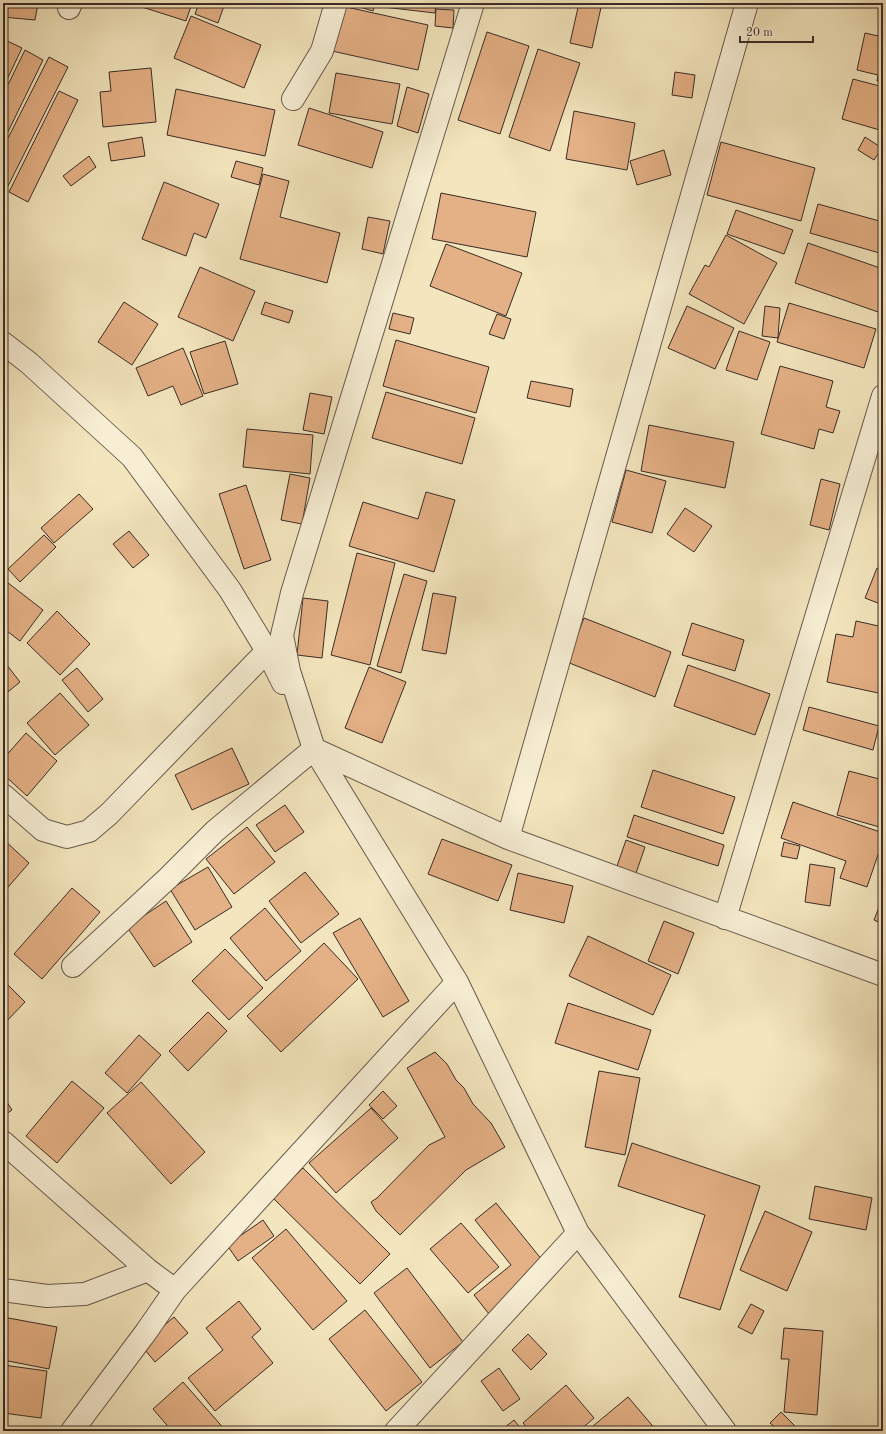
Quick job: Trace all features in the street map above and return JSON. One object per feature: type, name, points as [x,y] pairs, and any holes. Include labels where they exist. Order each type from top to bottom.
[{"type":"street","points":[[294,99],[322,51],[336,3]]},
{"type":"street","points":[[473,3],[294,586],[282,635],[289,671],[314,749],[508,838],[883,975]]},
{"type":"street","points":[[508,838],[747,3]]},
{"type":"street","points":[[3,343],[28,363],[132,457],[230,590],[267,651],[314,749],[458,982],[578,1233],[725,1431]]},
{"type":"street","points":[[725,918],[883,396]]},
{"type":"street","points":[[3,795],[43,830],[67,837],[89,831],[109,814],[267,651]]},
{"type":"street","points":[[73,966],[168,878],[215,831],[314,749]]},
{"type":"street","points":[[72,1431],[146,1332],[175,1290],[458,982]]},
{"type":"street","points":[[3,1142],[148,1270],[175,1290]]},
{"type":"street","points":[[396,1431],[578,1233]]},
{"type":"street","points":[[3,1290],[47,1296],[85,1294],[148,1270]]},
{"type":"building","points":[[3,3],[38,3],[35,20],[3,17]]},
{"type":"building","points":[[143,3],[192,3],[186,21],[142,7]]},
{"type":"building","points":[[199,3],[225,3],[218,23],[195,14]]},
{"type":"building","points":[[346,3],[376,3],[373,11]]},
{"type":"building","points":[[384,3],[436,3],[435,13],[383,7]]},
{"type":"building","points":[[579,3],[602,3],[592,48],[570,43]]},
{"type":"building","points":[[342,6],[428,25],[418,70],[332,51]]},
{"type":"building","points":[[436,9],[454,10],[453,28],[435,26]]},
{"type":"building","points":[[191,16],[261,45],[244,88],[174,58]]},
{"type":"building","points":[[487,32],[529,46],[500,134],[458,120]]},
{"type":"building","points":[[865,33],[883,37],[883,82],[877,81],[878,75],[857,70]]},
{"type":"building","points":[[3,39],[22,48],[3,88]]},
{"type":"building","points":[[538,49],[580,63],[550,151],[509,137]]},
{"type":"building","points":[[25,50],[43,60],[3,142],[3,95]]},
{"type":"building","points":[[49,57],[68,67],[6,190],[3,188],[3,148]]},
{"type":"building","points":[[151,68],[156,122],[103,127],[100,92],[111,91],[109,72]]},
{"type":"building","points":[[675,72],[695,75],[692,98],[672,95]]},
{"type":"building","points":[[336,73],[400,84],[392,124],[329,113]]},
{"type":"building","points":[[853,79],[883,87],[883,131],[842,119]]},
{"type":"building","points":[[407,87],[429,94],[418,133],[397,126]]},
{"type":"building","points":[[176,89],[275,110],[265,156],[167,135]]},
{"type":"building","points":[[59,91],[78,100],[28,202],[9,192]]},
{"type":"building","points":[[309,108],[383,132],[372,168],[298,145]]},
{"type":"building","points":[[574,111],[635,123],[627,170],[566,159]]},
{"type":"building","points":[[142,137],[145,156],[111,161],[108,143]]},
{"type":"building","points":[[865,137],[882,148],[874,160],[858,150]]},
{"type":"building","points":[[721,142],[815,168],[801,221],[707,195]]},
{"type":"building","points":[[664,150],[671,175],[637,185],[630,161]]},
{"type":"building","points":[[89,156],[96,167],[71,186],[63,176]]},
{"type":"building","points":[[236,161],[263,168],[259,185],[231,177]]},
{"type":"building","points":[[263,174],[289,181],[280,217],[340,233],[327,283],[240,259]]},
{"type":"building","points":[[164,182],[219,204],[206,238],[194,233],[186,256],[142,239]]},
{"type":"building","points":[[441,193],[536,212],[527,257],[432,239]]},
{"type":"building","points":[[818,204],[883,222],[883,254],[810,233]]},
{"type":"building","points":[[736,210],[793,230],[784,254],[727,234]]},
{"type":"building","points":[[368,217],[390,221],[383,254],[362,249]]},
{"type":"building","points":[[726,235],[777,263],[744,324],[689,294],[705,265],[709,267]]},
{"type":"building","points":[[808,243],[883,269],[883,306],[881,313],[795,283]]},
{"type":"building","points":[[446,244],[522,273],[506,316],[430,286]]},
{"type":"building","points":[[200,267],[255,291],[233,341],[178,317]]},
{"type":"building","points":[[124,302],[158,324],[132,365],[98,342]]},
{"type":"building","points":[[265,302],[293,311],[289,323],[261,314]]},
{"type":"building","points":[[789,303],[876,329],[864,368],[777,342]]},
{"type":"building","points":[[687,306],[734,328],[715,369],[668,348]]},
{"type":"building","points":[[765,306],[780,308],[778,338],[762,336]]},
{"type":"building","points":[[393,313],[414,318],[410,334],[389,329]]},
{"type":"building","points":[[497,314],[511,319],[504,339],[489,334]]},
{"type":"building","points":[[739,331],[770,342],[757,380],[726,370]]},
{"type":"building","points":[[396,340],[489,367],[476,413],[383,386]]},
{"type":"building","points":[[225,341],[238,384],[204,394],[190,352]]},
{"type":"building","points":[[183,348],[203,396],[181,405],[173,386],[148,396],[136,368]]},
{"type":"building","points":[[780,366],[833,381],[826,407],[840,411],[833,433],[819,429],[814,449],[761,434]]},
{"type":"building","points":[[531,381],[573,389],[570,407],[527,398]]},
{"type":"building","points":[[386,392],[475,418],[462,464],[372,438]]},
{"type":"building","points":[[310,393],[332,397],[324,434],[303,430]]},
{"type":"building","points":[[649,425],[734,442],[725,488],[641,471]]},
{"type":"building","points":[[247,429],[313,435],[310,474],[243,467]]},
{"type":"building","points":[[626,470],[666,481],[652,533],[612,522]]},
{"type":"building","points":[[290,474],[310,478],[302,524],[281,520]]},
{"type":"building","points":[[821,479],[840,484],[829,530],[810,525]]},
{"type":"building","points":[[246,485],[271,560],[244,569],[219,494]]},
{"type":"building","points":[[426,492],[455,500],[434,572],[349,546],[363,502],[418,519]]},
{"type":"building","points":[[79,494],[93,509],[54,543],[41,528]]},
{"type":"building","points":[[685,508],[712,526],[694,552],[667,534]]},
{"type":"building","points":[[129,531],[149,555],[133,568],[113,544]]},
{"type":"building","points":[[44,535],[56,547],[20,582],[8,569]]},
{"type":"building","points":[[357,553],[395,563],[370,665],[331,655]]},
{"type":"building","points":[[877,568],[883,570],[883,605],[865,598]]},
{"type":"building","points":[[404,574],[427,581],[401,673],[377,666]]},
{"type":"building","points":[[3,579],[43,610],[20,641],[3,628]]},
{"type":"building","points":[[433,593],[456,597],[446,654],[422,650]]},
{"type":"building","points":[[303,598],[328,601],[322,658],[297,655]]},
{"type":"building","points":[[57,611],[90,644],[60,675],[27,643]]},
{"type":"building","points":[[584,618],[671,652],[655,697],[567,662]]},
{"type":"building","points":[[856,621],[883,627],[883,694],[827,682],[836,634],[853,637]]},
{"type":"building","points":[[692,623],[744,640],[735,671],[682,655]]},
{"type":"building","points":[[3,660],[20,682],[3,696]]},
{"type":"building","points":[[688,665],[770,694],[755,735],[674,706]]},
{"type":"building","points":[[369,667],[406,682],[382,743],[345,728]]},
{"type":"building","points":[[77,668],[103,699],[88,712],[62,680]]},
{"type":"building","points":[[60,693],[89,725],[55,755],[27,723]]},
{"type":"building","points":[[809,707],[879,726],[873,750],[803,730]]},
{"type":"building","points":[[26,733],[57,761],[27,796],[3,774],[3,759]]},
{"type":"building","points":[[232,748],[249,784],[192,810],[175,775]]},
{"type":"building","points":[[653,770],[735,797],[723,834],[641,807]]},
{"type":"building","points":[[849,771],[883,780],[883,828],[837,815]]},
{"type":"building","points":[[793,802],[883,833],[883,840],[867,887],[840,878],[846,861],[781,838]]},
{"type":"building","points":[[285,805],[304,832],[275,852],[256,825]]},
{"type":"building","points":[[634,815],[724,845],[718,866],[627,837]]},
{"type":"building","points":[[247,827],[275,862],[234,894],[206,859]]},
{"type":"building","points":[[3,839],[29,863],[3,893]]},
{"type":"building","points":[[442,839],[512,865],[498,901],[428,874]]},
{"type":"building","points":[[626,840],[645,847],[635,876],[616,869]]},
{"type":"building","points":[[784,842],[800,846],[797,859],[781,856]]},
{"type":"building","points":[[810,864],[835,868],[830,906],[805,902]]},
{"type":"building","points":[[208,867],[232,907],[195,930],[170,889]]},
{"type":"building","points":[[305,872],[339,914],[301,943],[269,901]]},
{"type":"building","points":[[518,873],[573,886],[564,923],[510,910]]},
{"type":"building","points":[[72,888],[100,912],[42,979],[14,954]]},
{"type":"building","points":[[883,897],[883,924],[874,920]]},
{"type":"building","points":[[166,901],[192,942],[154,967],[127,927]]},
{"type":"building","points":[[265,908],[301,951],[266,981],[230,938]]},
{"type":"building","points":[[360,918],[409,1001],[383,1017],[333,933]]},
{"type":"building","points":[[664,921],[694,933],[678,974],[648,961]]},
{"type":"building","points":[[588,936],[671,975],[653,1015],[569,976]]},
{"type":"building","points":[[324,943],[358,979],[281,1052],[247,1016]]},
{"type":"building","points":[[225,949],[263,988],[229,1020],[192,981]]},
{"type":"building","points":[[3,980],[25,1002],[3,1025]]},
{"type":"building","points":[[568,1003],[651,1030],[638,1070],[555,1043]]},
{"type":"building","points":[[208,1012],[227,1031],[188,1071],[169,1051]]},
{"type":"building","points":[[139,1035],[161,1055],[127,1093],[105,1073]]},
{"type":"building","points":[[435,1052],[447,1064],[473,1104],[491,1123],[505,1147],[466,1170],[400,1235],[376,1211],[371,1202],[377,1198],[429,1145],[445,1137],[407,1068]]},
{"type":"building","points":[[599,1071],[640,1078],[625,1155],[585,1147]]},
{"type":"building","points":[[72,1081],[104,1108],[57,1163],[26,1136]]},
{"type":"building","points":[[141,1082],[205,1152],[171,1184],[107,1113]]},
{"type":"building","points":[[383,1091],[397,1106],[383,1119],[369,1105]]},
{"type":"building","points":[[3,1096],[12,1110],[3,1116]]},
{"type":"building","points":[[371,1108],[398,1138],[336,1193],[309,1163]]},
{"type":"building","points":[[632,1143],[760,1186],[720,1310],[679,1297],[705,1215],[618,1186]]},
{"type":"building","points":[[303,1168],[390,1254],[360,1284],[273,1198]]},
{"type":"building","points":[[815,1186],[872,1198],[866,1230],[809,1219]]},
{"type":"building","points":[[496,1203],[547,1266],[489,1314],[474,1295],[511,1265],[475,1220]]},
{"type":"building","points":[[765,1211],[812,1232],[787,1291],[740,1270]]},
{"type":"building","points":[[263,1220],[274,1236],[238,1261],[227,1245]]},
{"type":"building","points":[[461,1223],[499,1267],[468,1293],[430,1249]]},
{"type":"building","points":[[286,1229],[347,1301],[313,1330],[252,1258]]},
{"type":"building","points":[[407,1268],[463,1342],[430,1368],[374,1293]]},
{"type":"building","points":[[239,1301],[261,1329],[252,1337],[273,1363],[215,1411],[188,1378],[223,1350],[206,1328]]},
{"type":"building","points":[[751,1304],[764,1311],[752,1334],[738,1327]]},
{"type":"building","points":[[365,1310],[422,1382],[386,1411],[329,1339]]},
{"type":"building","points":[[3,1317],[57,1327],[49,1369],[3,1360]]},
{"type":"building","points":[[174,1317],[188,1333],[155,1362],[141,1345]]},
{"type":"building","points":[[784,1328],[823,1331],[817,1415],[784,1412],[789,1359],[781,1359]]},
{"type":"building","points":[[528,1334],[547,1354],[531,1370],[512,1350]]},
{"type":"building","points":[[3,1365],[47,1371],[41,1418],[3,1413]]},
{"type":"building","points":[[499,1368],[520,1399],[503,1411],[481,1381]]},
{"type":"building","points":[[183,1382],[226,1431],[172,1431],[153,1409]]},
{"type":"building","points":[[566,1385],[594,1418],[579,1431],[530,1431],[523,1423]]},
{"type":"building","points":[[628,1397],[657,1431],[587,1431]]},
{"type":"building","points":[[781,1412],[800,1431],[779,1431],[770,1423]]},
{"type":"building","points":[[514,1420],[523,1431],[500,1431]]}]
